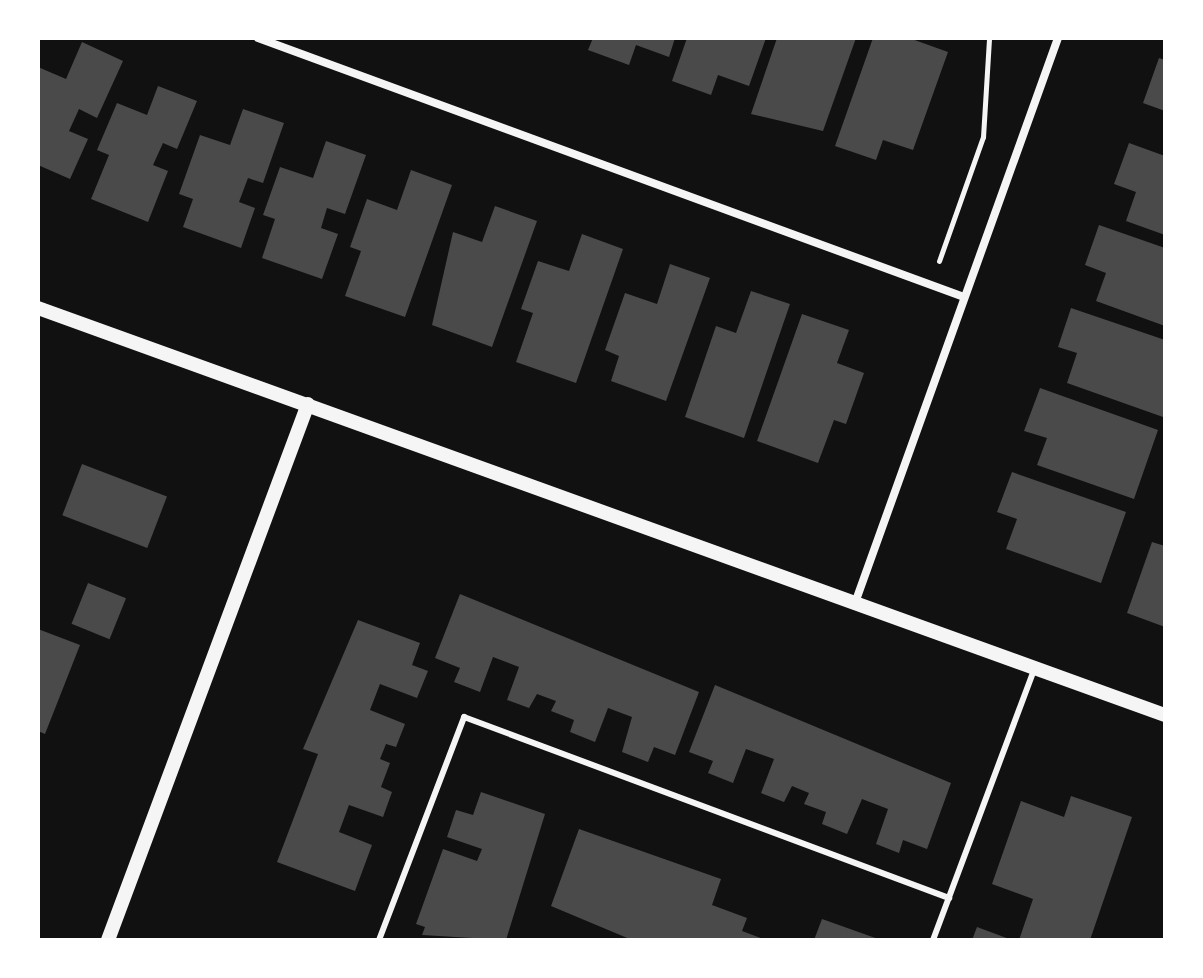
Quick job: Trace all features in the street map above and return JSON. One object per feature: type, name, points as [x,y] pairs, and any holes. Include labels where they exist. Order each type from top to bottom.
[{"type":"street","points":[[258,38],[964,297]]},
{"type":"street","points":[[855,603],[1058,38]]},
{"type":"street","points":[[38,308],[1165,715]]},
{"type":"street","points":[[108,940],[308,404]]},
{"type":"lane","points":[[933,940],[1036,667]]},
{"type":"lane","points":[[379,940],[464,717],[949,898]]},
{"type":"path","points":[[930,285],[983,137],[989,38]]},
{"type":"building","points":[[593,38],[675,38],[669,57],[636,45],[629,65],[588,50]]},
{"type":"building","points":[[687,38],[766,38],[749,86],[718,75],[711,95],[672,81]]},
{"type":"building","points":[[777,38],[856,38],[823,131],[751,114]]},
{"type":"building","points":[[873,38],[909,38],[948,52],[913,150],[883,140],[876,160],[835,146]]},
{"type":"building","points":[[82,42],[123,61],[97,118],[79,109],[69,131],[88,139],[70,179],[38,165],[38,67],[66,79]]},
{"type":"building","points":[[1159,58],[1165,60],[1165,111],[1143,103]]},
{"type":"building","points":[[158,86],[197,101],[177,149],[163,143],[153,165],[168,171],[148,222],[91,199],[109,155],[97,150],[117,103],[147,115]]},
{"type":"building","points":[[243,109],[284,123],[263,183],[248,178],[239,202],[255,208],[241,248],[183,227],[193,199],[179,194],[200,135],[230,145]]},
{"type":"building","points":[[326,141],[366,155],[345,214],[327,208],[321,228],[338,234],[322,279],[262,258],[275,219],[263,215],[280,167],[313,178]]},
{"type":"building","points":[[1129,143],[1165,156],[1165,235],[1126,221],[1136,192],[1114,184]]},
{"type":"building","points":[[411,170],[452,185],[405,317],[345,296],[361,251],[350,247],[367,199],[397,210]]},
{"type":"building","points":[[495,206],[537,221],[492,347],[432,325],[453,232],[482,242]]},
{"type":"building","points":[[1099,225],[1165,248],[1165,326],[1096,301],[1106,273],[1085,265]]},
{"type":"building","points":[[582,234],[623,249],[576,383],[516,362],[533,313],[521,309],[538,261],[569,271]]},
{"type":"building","points":[[670,264],[710,278],[666,401],[611,381],[619,356],[605,350],[625,293],[657,304]]},
{"type":"building","points":[[751,291],[790,304],[744,438],[685,417],[716,326],[736,333]]},
{"type":"building","points":[[1071,308],[1165,340],[1163,417],[1067,383],[1077,353],[1058,347]]},
{"type":"building","points":[[802,314],[849,330],[837,363],[864,373],[846,424],[834,420],[818,463],[757,441]]},
{"type":"building","points":[[1040,388],[1158,430],[1134,499],[1037,465],[1047,438],[1024,431]]},
{"type":"building","points":[[82,464],[167,497],[147,548],[62,515]]},
{"type":"building","points":[[1012,472],[1126,512],[1101,583],[1006,549],[1017,519],[997,512]]},
{"type":"building","points":[[1152,542],[1165,546],[1165,627],[1127,613]]},
{"type":"building","points":[[88,583],[126,598],[110,639],[72,624]]},
{"type":"building","points":[[460,594],[699,692],[675,755],[654,747],[648,762],[622,752],[632,717],[608,708],[595,742],[570,732],[574,720],[551,711],[556,701],[537,694],[529,708],[507,700],[519,667],[493,657],[480,692],[454,682],[460,668],[435,658]]},
{"type":"building","points":[[358,620],[420,643],[412,665],[428,671],[417,698],[380,684],[370,710],[405,724],[396,747],[386,744],[380,759],[390,763],[381,787],[392,792],[383,817],[349,805],[339,832],[372,845],[355,891],[277,862],[318,754],[303,749]]},
{"type":"building","points":[[38,629],[80,645],[45,734],[38,731]]},
{"type":"building","points":[[715,685],[951,783],[927,849],[903,840],[899,853],[876,844],[888,809],[862,799],[847,834],[822,824],[826,812],[804,804],[809,793],[792,786],[784,802],[761,793],[774,759],[746,749],[733,783],[708,773],[713,761],[689,752]]},
{"type":"building","points":[[481,792],[545,814],[506,940],[422,935],[425,927],[416,924],[443,849],[477,861],[482,849],[447,837],[456,810],[473,815]]},
{"type":"building","points":[[1071,796],[1132,817],[1090,940],[1019,940],[1033,899],[992,884],[1021,801],[1064,817]]},
{"type":"building","points":[[579,829],[721,879],[712,905],[747,918],[742,931],[766,940],[632,940],[551,906]]},
{"type":"building","points":[[822,919],[881,940],[814,940]]},
{"type":"building","points":[[977,927],[1012,940],[972,940]]}]
